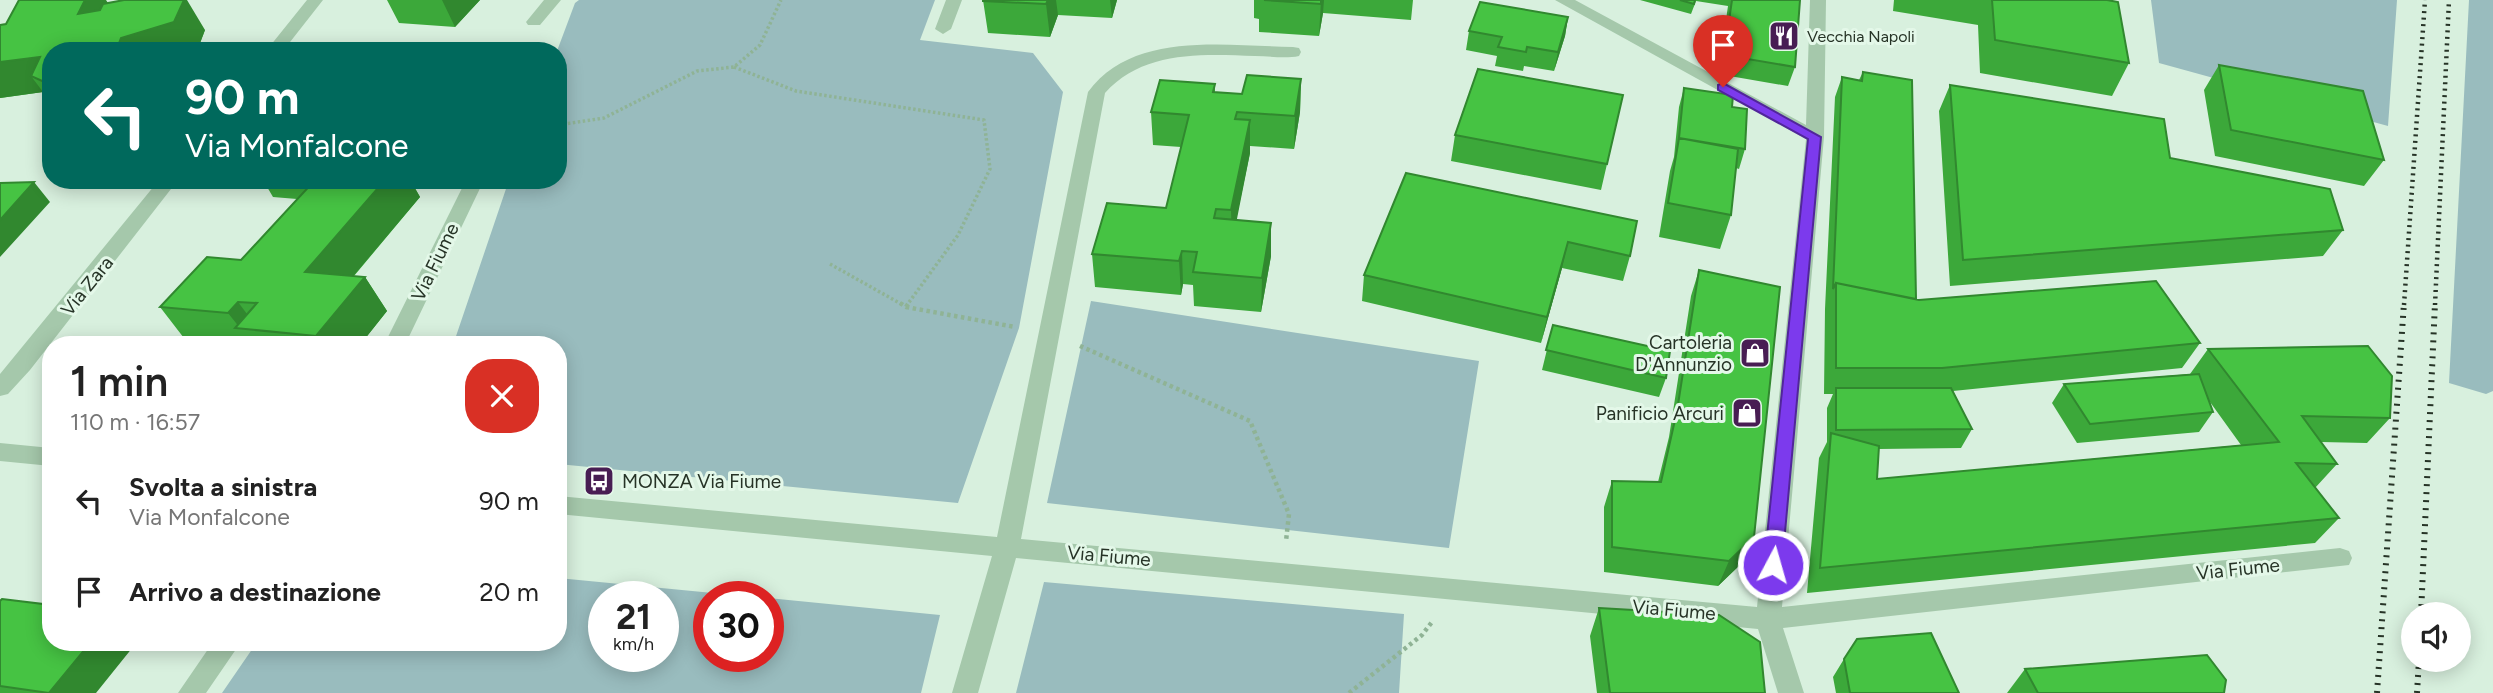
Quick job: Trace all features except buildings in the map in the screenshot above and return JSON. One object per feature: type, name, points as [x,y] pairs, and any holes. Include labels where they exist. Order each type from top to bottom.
[{"type":"street","points":[[281,42],[315,0]]},
{"type":"street","points":[[534,22],[553,0]]},
{"type":"street","points":[[943,29],[954,0]]},
{"type":"street","points":[[1563,0],[1815,137]]},
{"type":"street","points":[[1791,693],[1768,618],[1815,137],[1818,0]]},
{"type":"street","points":[[965,693],[1007,547],[1097,92],[1119,70],[1153,56],[1195,51],[1293,52]]},
{"type":"street","name":"Via Zara","points":[[46,336],[162,189]]},
{"type":"street","name":"Via Fiume","points":[[398,336],[471,189]]},
{"type":"street","name":"Via Zara","points":[[0,388],[42,341]]},
{"type":"street","points":[[0,452],[42,456]]},
{"type":"street","name":"Via Fiume","points":[[567,506],[1768,618],[2340,558]]},
{"type":"street","points":[[191,693],[221,651]]},
{"type":"path","points":[[734,67],[760,45],[781,0]]},
{"type":"path","points":[[567,124],[604,118],[697,71],[734,67],[796,91],[984,120],[990,169],[958,235],[906,307]]},
{"type":"path","points":[[830,264],[906,307],[1049,332],[1250,421],[1289,514]]},
{"type":"path","points":[[1349,693],[1422,635],[1455,589]]},
{"type":"shaded area","points":[[579,0],[935,0],[920,40],[1033,53],[1063,92],[1019,328],[958,503],[567,465],[567,336],[456,336],[506,189],[567,189],[567,42],[560,42],[575,3]]},
{"type":"shaded area","points":[[2151,0],[2397,0],[2388,126],[2159,63]]},
{"type":"shaded area","points":[[2469,0],[2493,0],[2493,391],[2486,394],[2449,383]]},
{"type":"shaded area","points":[[1091,301],[1479,361],[1449,548],[1047,503]]},
{"type":"shaded area","points":[[567,579],[589,581],[588,672],[679,672],[679,590],[693,591],[693,672],[784,672],[784,600],[940,615],[921,693],[222,693],[251,651],[567,651]]},
{"type":"shaded area","points":[[1044,582],[1404,614],[1399,693],[1016,693]]},
{"type":"railway","points":[[2404,305],[2425,0]]},
{"type":"railway","points":[[2435,305],[2449,0]]},
{"type":"railway","points":[[2377,693],[2404,303]]},
{"type":"railway","points":[[2422,602],[2435,303]]},
{"type":"railway","points":[[2417,693],[2418,672]]},
{"type":"place","name":"Vecchia Napoli","points":[[1784,36]]},
{"type":"place","name":"Cartoleria D'Annunzio","points":[[1755,353]]},
{"type":"place","name":"Panificio Arcuri","points":[[1747,413]]},
{"type":"place","name":"MONZA Via Fiume","points":[[599,481]]},
{"type":"route","points":[[1723,87],[1815,137],[1773,565]]}]
